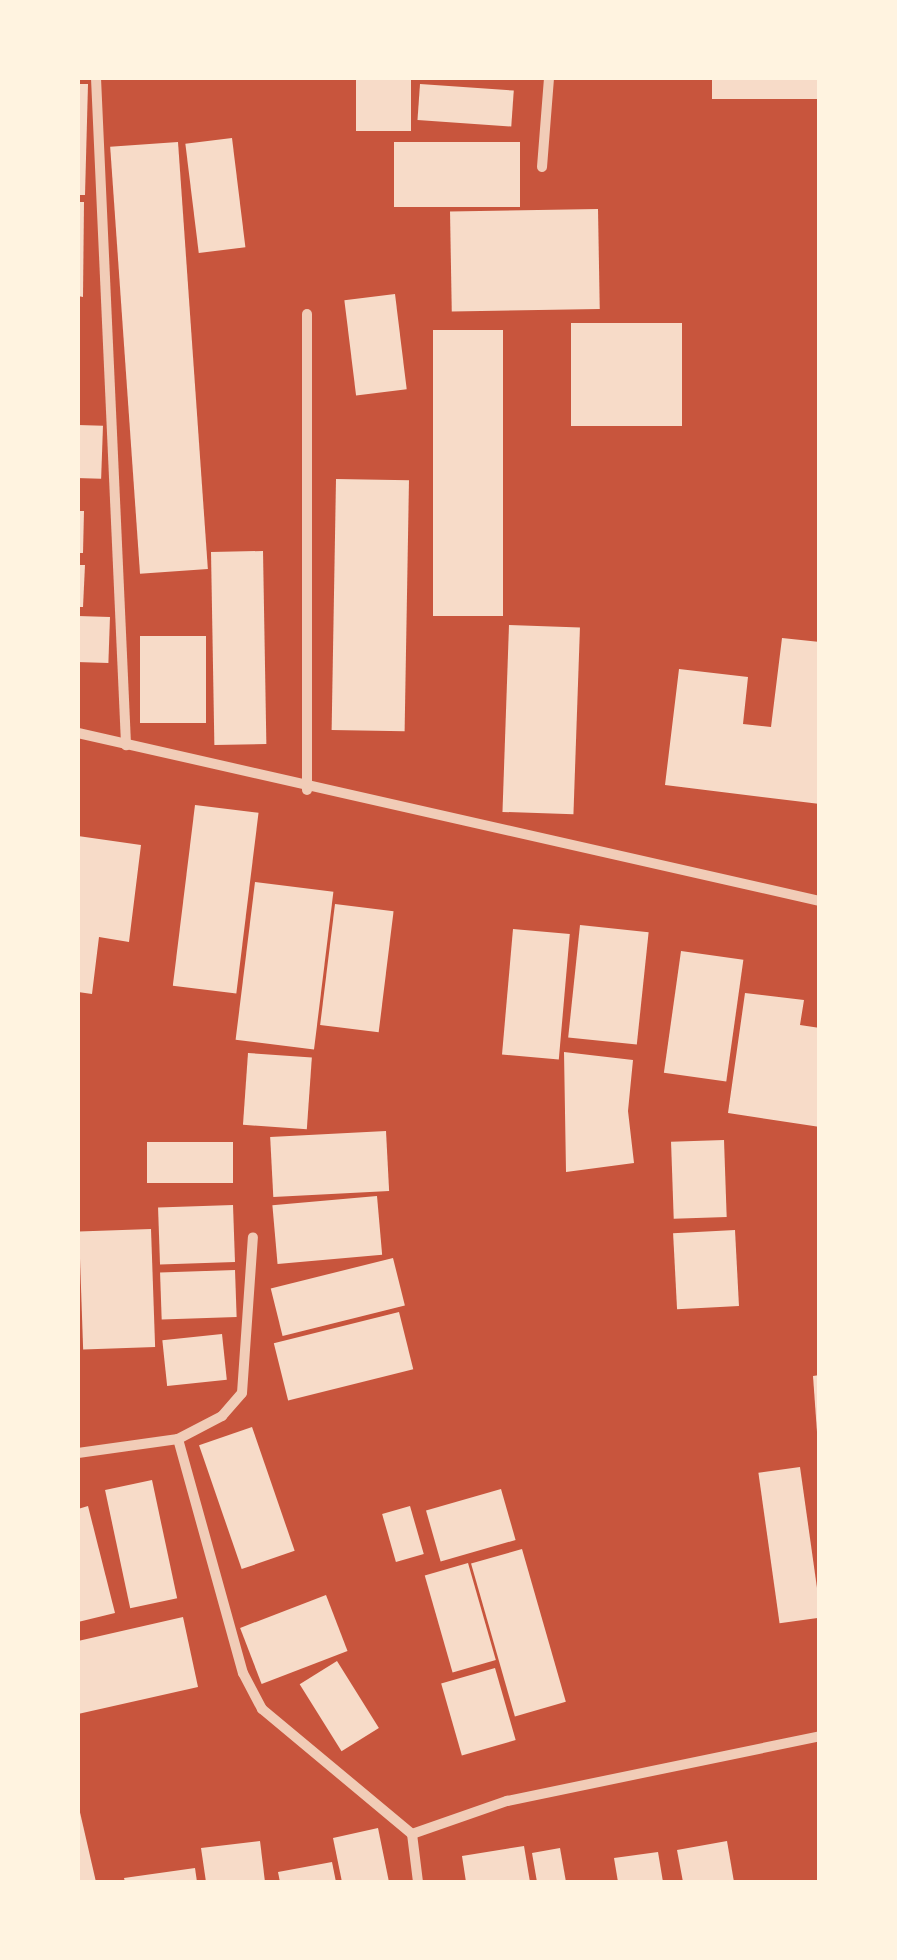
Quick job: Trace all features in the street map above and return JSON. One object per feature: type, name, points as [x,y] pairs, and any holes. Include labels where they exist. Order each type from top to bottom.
[{"type":"street","points":[[96,78],[126,745]]},
{"type":"street","points":[[542,167],[548,78]]},
{"type":"street","points":[[307,314],[307,790]]},
{"type":"street","points":[[78,734],[307,790],[820,900]]},
{"type":"street","points":[[78,1452],[178,1439],[222,1416],[242,1393],[253,1238]]},
{"type":"street","points":[[178,1439],[243,1673],[262,1710],[412,1834],[418,1882]]},
{"type":"street","points":[[412,1834],[523,1797],[820,1736]]},
{"type":"building","points":[[356,78],[411,78],[411,131],[356,131]]},
{"type":"building","points":[[712,78],[820,78],[820,99],[712,99]]},
{"type":"building","points":[[78,84],[88,84],[85,195],[78,195]]},
{"type":"building","points":[[420,84],[514,91],[511,126],[417,120]]},
{"type":"building","points":[[232,138],[245,247],[199,253],[185,144]]},
{"type":"building","points":[[178,142],[208,569],[140,574],[110,147]]},
{"type":"building","points":[[394,142],[520,142],[520,207],[394,207]]},
{"type":"building","points":[[78,202],[84,202],[83,297],[78,296]]},
{"type":"building","points":[[598,209],[600,309],[452,312],[450,212]]},
{"type":"building","points":[[395,294],[407,389],[356,395],[344,300]]},
{"type":"building","points":[[571,323],[682,323],[682,426],[571,426]]},
{"type":"building","points":[[433,330],[503,330],[503,616],[433,616]]},
{"type":"building","points":[[78,425],[103,426],[101,479],[78,478]]},
{"type":"building","points":[[336,479],[409,480],[405,731],[332,730]]},
{"type":"building","points":[[78,511],[84,511],[83,553],[78,553]]},
{"type":"building","points":[[263,551],[266,744],[214,745],[211,552]]},
{"type":"building","points":[[78,565],[85,565],[83,607],[78,607]]},
{"type":"building","points":[[78,616],[110,617],[108,663],[78,662]]},
{"type":"building","points":[[509,625],[580,627],[573,814],[502,812]]},
{"type":"building","points":[[140,636],[206,636],[206,723],[140,723]]},
{"type":"building","points":[[782,638],[820,642],[820,804],[665,785],[679,669],[748,677],[743,724],[771,727]]},
{"type":"building","points":[[195,805],[259,813],[236,993],[173,986]]},
{"type":"building","points":[[78,836],[141,845],[129,942],[99,937],[92,994],[78,992]]},
{"type":"building","points":[[255,882],[333,892],[314,1049],[236,1040]]},
{"type":"building","points":[[335,904],[394,911],[379,1032],[320,1025]]},
{"type":"building","points":[[580,925],[649,932],[637,1045],[568,1037]]},
{"type":"building","points":[[513,929],[570,934],[559,1059],[502,1055]]},
{"type":"building","points":[[681,951],[743,960],[726,1082],[664,1073]]},
{"type":"building","points":[[745,993],[804,1000],[800,1025],[820,1028],[820,1127],[728,1113]]},
{"type":"building","points":[[564,1052],[633,1060],[628,1111],[634,1163],[566,1172]]},
{"type":"building","points":[[248,1053],[312,1057],[307,1129],[243,1125]]},
{"type":"building","points":[[386,1131],[389,1191],[273,1197],[270,1137]]},
{"type":"building","points":[[724,1140],[727,1217],[674,1219],[671,1142]]},
{"type":"building","points":[[147,1142],[233,1142],[233,1183],[147,1183]]},
{"type":"building","points":[[377,1196],[382,1255],[278,1264],[272,1205]]},
{"type":"building","points":[[233,1205],[235,1262],[160,1265],[158,1208]]},
{"type":"building","points":[[151,1229],[155,1347],[83,1349],[79,1232]]},
{"type":"building","points":[[735,1230],[739,1306],[677,1309],[673,1233]]},
{"type":"building","points":[[393,1258],[405,1306],[283,1336],[271,1288]]},
{"type":"building","points":[[235,1270],[237,1317],[162,1320],[160,1273]]},
{"type":"building","points":[[399,1312],[413,1369],[288,1400],[274,1343]]},
{"type":"building","points":[[222,1334],[227,1380],[167,1386],[162,1340]]},
{"type":"building","points":[[820,1375],[820,1432],[817,1432],[813,1376]]},
{"type":"building","points":[[252,1427],[295,1551],[242,1569],[199,1445]]},
{"type":"building","points":[[800,1467],[820,1618],[780,1623],[758,1473]]},
{"type":"building","points":[[152,1480],[177,1598],[130,1608],[105,1490]]},
{"type":"building","points":[[501,1489],[516,1540],[441,1561],[426,1510]]},
{"type":"building","points":[[88,1506],[115,1613],[78,1622],[78,1509]]},
{"type":"building","points":[[410,1506],[424,1554],[396,1562],[382,1514]]},
{"type":"building","points":[[522,1549],[566,1702],[515,1716],[471,1564]]},
{"type":"building","points":[[468,1563],[496,1660],[453,1672],[425,1575]]},
{"type":"building","points":[[326,1595],[348,1651],[262,1684],[240,1628]]},
{"type":"building","points":[[183,1617],[198,1687],[78,1714],[78,1641]]},
{"type":"building","points":[[337,1661],[379,1728],[342,1751],[300,1684]]},
{"type":"building","points":[[495,1668],[516,1740],[462,1756],[441,1683]]},
{"type":"building","points":[[79,1808],[96,1882],[78,1882]]},
{"type":"building","points":[[378,1828],[389,1882],[342,1882],[333,1838]]},
{"type":"building","points":[[260,1841],[265,1882],[206,1882],[201,1848]]},
{"type":"building","points":[[727,1841],[734,1882],[683,1882],[677,1850]]},
{"type":"building","points":[[524,1846],[530,1882],[466,1882],[462,1856]]},
{"type":"building","points":[[560,1848],[566,1882],[537,1882],[532,1853]]},
{"type":"building","points":[[658,1852],[663,1882],[618,1882],[614,1858]]},
{"type":"building","points":[[332,1862],[336,1882],[280,1882],[278,1872]]},
{"type":"building","points":[[195,1868],[197,1882],[125,1882],[124,1878]]}]
